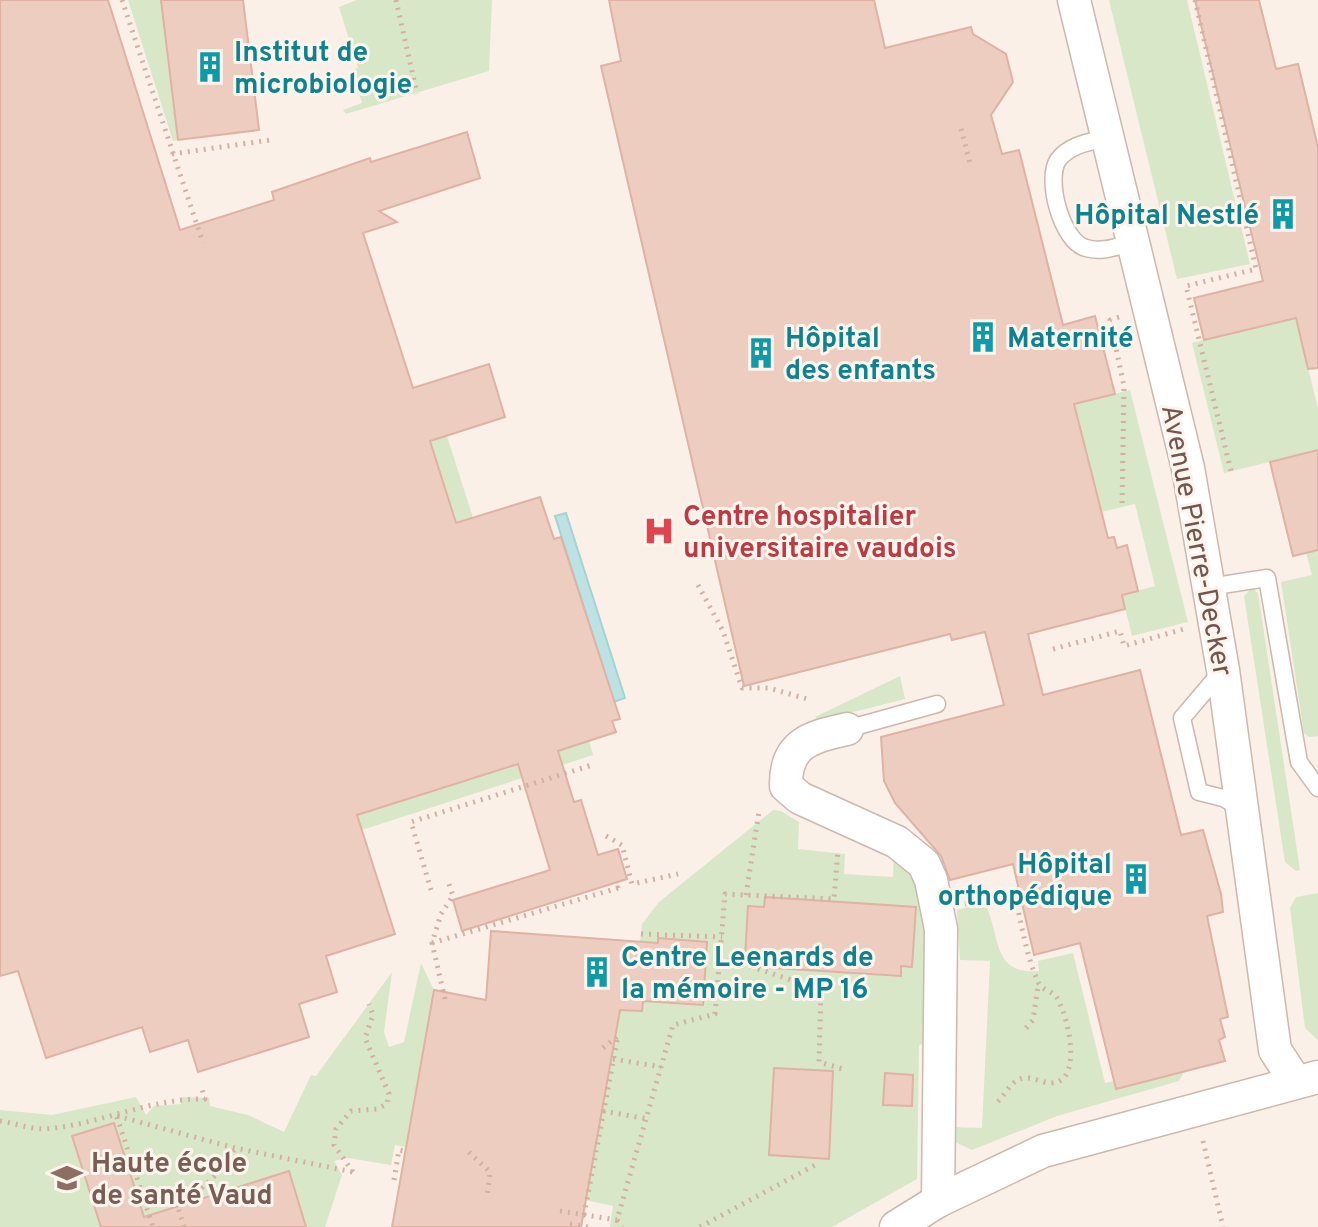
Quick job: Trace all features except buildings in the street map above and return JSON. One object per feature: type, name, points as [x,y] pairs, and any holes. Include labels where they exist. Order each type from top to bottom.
[{"type":"street","name":"Avenue Pierre-Decker","points":[[1074,0],[1188,468],[1223,670],[1275,1050],[1306,1079]]},
{"type":"street","points":[[847,729],[807,740],[791,757],[786,786],[792,793],[911,851],[924,864],[936,893],[941,929],[938,1201]]},
{"type":"street","points":[[896,1227],[938,1201],[1043,1151],[1254,1096],[1306,1079]]},
{"type":"lane","points":[[1109,137],[1073,146],[1060,158],[1053,171],[1064,227],[1070,239],[1082,248],[1100,251],[1135,242]]},
{"type":"lane","points":[[1209,587],[1267,578],[1299,762],[1318,788]]},
{"type":"lane","points":[[1223,670],[1182,718],[1199,792],[1223,798],[1243,809]]},
{"type":"lane","points":[[847,729],[937,704]]},
{"type":"path","points":[[122,0],[203,243]]},
{"type":"path","points":[[396,0],[417,94]]},
{"type":"path","points":[[1195,0],[1256,269],[1186,286],[1231,471]]},
{"type":"path","points":[[961,129],[970,163]]},
{"type":"path","points":[[172,154],[270,140]]},
{"type":"path","points":[[1122,507],[1124,386],[1110,320],[1124,316]]},
{"type":"path","points":[[698,585],[723,631],[742,688],[769,688],[807,699]]},
{"type":"path","points":[[1053,649],[1120,631],[1124,646],[1169,633]]},
{"type":"path","points":[[431,890],[411,822],[595,764]]},
{"type":"path","points":[[746,895],[759,811]]},
{"type":"path","points":[[617,1220],[673,1025],[715,1014],[725,894],[834,899],[840,817]]},
{"type":"path","points":[[606,836],[622,845],[632,884],[678,874]]},
{"type":"path","points":[[445,999],[432,943],[441,914],[453,896],[449,884]]},
{"type":"path","points":[[432,943],[618,888],[619,892]]},
{"type":"path","points":[[983,900],[1014,892],[1037,981],[1033,1020],[1026,1028]]},
{"type":"path","points":[[641,934],[722,937]]},
{"type":"path","points":[[720,956],[821,990],[819,1062],[843,1069]]},
{"type":"path","points":[[993,1105],[1003,1099],[1016,1081],[1023,1078],[1052,1083],[1060,1081],[1068,1072],[1072,1050],[1058,999],[1037,981]]},
{"type":"path","points":[[117,1116],[235,1148],[353,1172],[334,1145],[336,1129],[351,1111],[377,1109],[387,1104],[389,1094],[365,1038],[373,1015],[369,1004]]},
{"type":"path","points":[[584,1215],[618,1036],[603,1048]]},
{"type":"path","points":[[613,1059],[661,1067]]},
{"type":"path","points":[[0,1121],[41,1129],[117,1116],[173,1098],[205,1099],[201,1086]]},
{"type":"path","points":[[603,1111],[648,1119]]},
{"type":"path","points":[[117,1116],[153,1227]]},
{"type":"path","points":[[1200,1129],[1223,1227]]},
{"type":"path","points":[[184,1227],[176,1201],[188,1198],[225,1167],[235,1148]]},
{"type":"path","points":[[394,1180],[399,1150],[404,1151]]},
{"type":"path","points":[[469,1152],[490,1172],[487,1197]]},
{"type":"path","points":[[700,1227],[817,1164]]},
{"type":"path","points":[[560,1211],[617,1220],[622,1227]]},
{"type":"path","points":[[570,1224],[588,1227]]},
{"type":"green space","points":[[128,0],[161,0],[178,140],[173,141]]},
{"type":"green space","points":[[357,0],[492,0],[489,71],[346,114],[343,110],[362,103],[352,70],[358,68],[339,7]]},
{"type":"green space","points":[[1109,0],[1187,0],[1250,264],[1177,279]]},
{"type":"green space","points":[[1296,318],[1318,409],[1318,450],[1224,473],[1192,343]]},
{"type":"green space","points":[[1130,390],[1188,622],[1132,636],[1122,595],[1155,586],[1135,504],[1101,512],[1074,404]]},
{"type":"green space","points":[[447,436],[473,518],[456,523],[430,442]]},
{"type":"green space","points":[[1318,550],[1318,736],[1309,737],[1304,733],[1281,582],[1312,575],[1306,553]]},
{"type":"green space","points":[[1252,588],[1258,593],[1300,870],[1296,871],[1285,862],[1244,596]]},
{"type":"green space","points":[[900,676],[905,699],[817,721],[815,717]]},
{"type":"green space","points":[[589,741],[593,755],[362,830],[357,815]]},
{"type":"green space","points":[[773,810],[781,811],[799,822],[798,849],[845,854],[844,874],[893,877],[894,853],[909,873],[919,895],[925,918],[927,969],[923,1044],[919,1045],[917,1179],[832,1227],[610,1227],[613,1206],[585,1200],[619,1010],[642,1011],[643,1001],[703,1005],[658,938],[657,952],[648,942],[640,942],[642,924],[659,902]]},
{"type":"green space","points":[[1318,893],[1318,1040],[1305,1028],[1290,908],[1296,897]]},
{"type":"green space","points":[[984,903],[1004,959],[1012,966],[1039,971],[1038,961],[1073,953],[1105,1083],[1114,1081],[1116,1089],[1184,1072],[1179,1081],[1057,1116],[972,1150],[955,1142],[953,1127],[982,1128],[990,961],[960,960],[957,910]]},
{"type":"green space","points":[[421,963],[434,990],[427,1026],[496,1183],[402,1166],[405,1147],[395,1145],[391,1165],[348,1158],[334,1161],[342,1175],[325,1227],[0,1227],[0,1110],[52,1115],[136,1097],[146,1115],[154,1106],[181,1104],[182,1097],[209,1098],[210,1106],[248,1115],[284,1132],[311,1075],[316,1076],[392,972],[384,1032],[389,1047],[404,1042]]},
{"type":"water","points":[[566,513],[625,698],[614,702],[555,516]]},
{"type":"place","name":"Institut de microbiologie","points":[[210,67]]},
{"type":"place","name":"Hôpital Nestlé","points":[[1283,214]]},
{"type":"place","name":"Maternité","points":[[983,337]]},
{"type":"place","name":"Hôpital des enfants","points":[[761,353]]},
{"type":"place","name":"Centre hospitalier universitaire vaudois","points":[[659,531]]},
{"type":"place","name":"Hôpital orthopédique","points":[[1136,879]]},
{"type":"place","name":"Centre Leenards de la mémoire - MP 16","points":[[597,972]]},
{"type":"place","name":"Haute école de santé Vaud","points":[[67,1178]]}]
